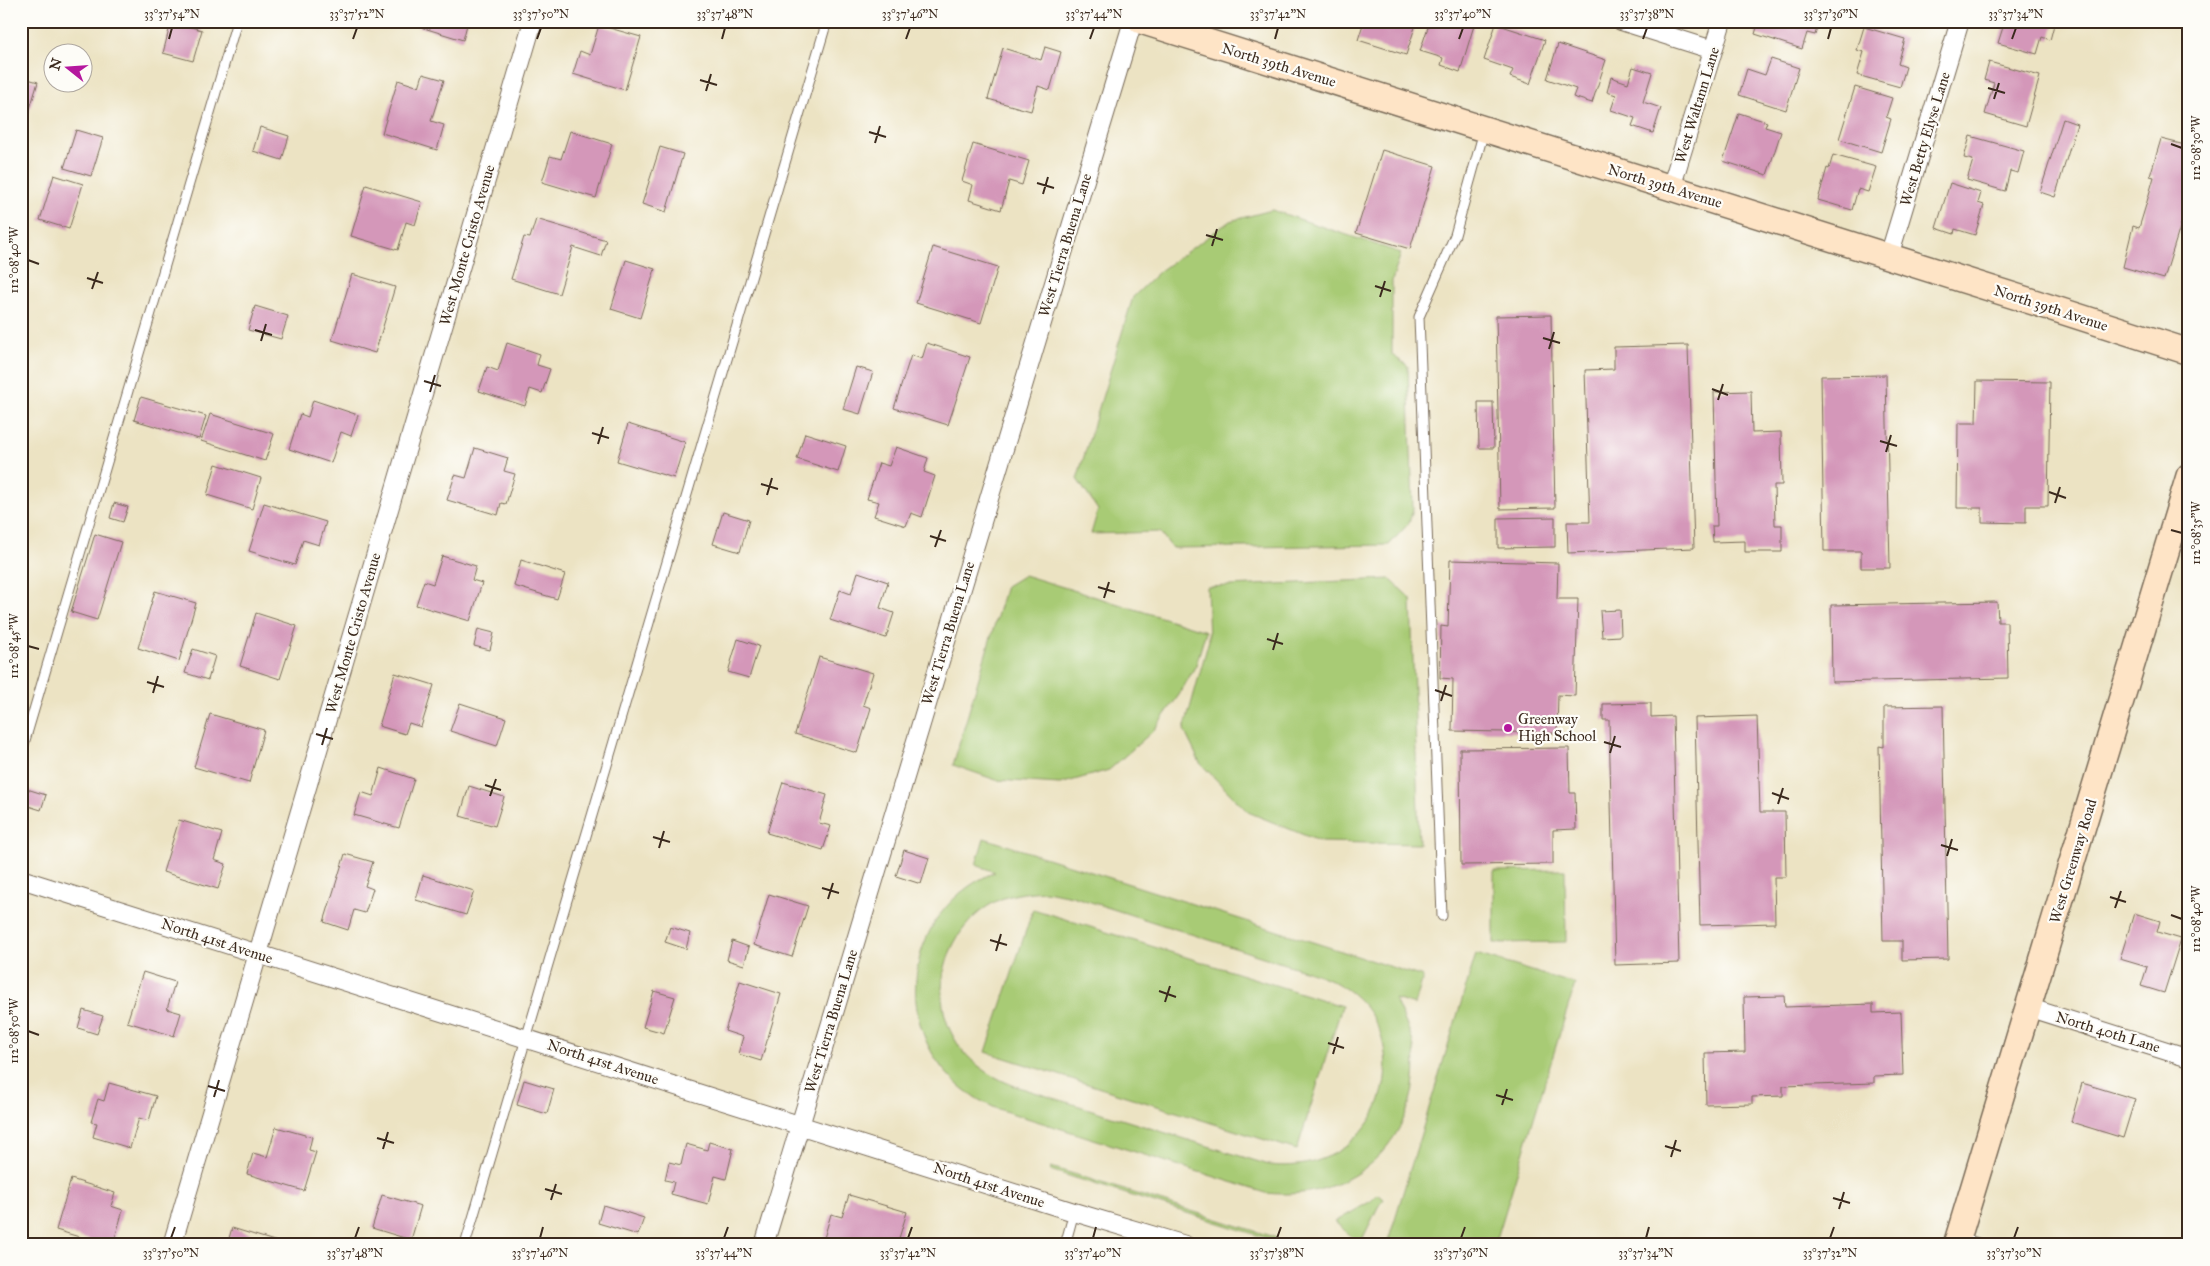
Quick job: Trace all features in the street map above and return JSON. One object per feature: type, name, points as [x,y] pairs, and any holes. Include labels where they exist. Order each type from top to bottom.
[{"type":"street","name":"West Monte Cristo Avenue","points":[[172,1245],[533,21]]},
{"type":"street","name":"West Tierra Buena Lane","points":[[764,1245],[1133,21]]},
{"type":"street","name":"North 39th Avenue","points":[[1141,21],[2189,352]]},
{"type":"street","points":[[1621,21],[1713,50]]},
{"type":"street","name":"West Waltann Lane","points":[[1671,188],[1722,21]]},
{"type":"street","name":"West Betty Elyse Lane","points":[[1889,256],[1960,21]]},
{"type":"street","name":"West Greenway Road","points":[[1957,1241],[2189,476]]},
{"type":"street","name":"North 41st Avenue","points":[[21,879],[1074,1212],[1185,1245]]},
{"type":"street","name":"North 40th Lane","points":[[2027,1007],[2189,1058]]},
{"type":"lane","points":[[21,754],[237,21]]},
{"type":"lane","points":[[465,1245],[827,21]]},
{"type":"lane","points":[[1442,916],[1419,317],[1455,235],[1485,129]]},
{"type":"lane","points":[[1064,1245],[1074,1212]]},
{"type":"lane","points":[[1957,1241],[1984,1245]]},
{"type":"green space","points":[[1272,210],[1401,253],[1392,281],[1392,355],[1408,366],[1413,509],[1409,523],[1389,545],[1172,548],[1160,532],[1091,534],[1098,510],[1077,479],[1133,297],[1160,271],[1230,221]]},
{"type":"green space","points":[[1024,575],[1206,631],[1196,665],[1179,695],[1153,731],[1109,770],[1060,784],[996,780],[953,765],[1006,586]]},
{"type":"green space","points":[[1390,579],[1411,599],[1419,844],[1321,842],[1248,812],[1200,763],[1184,730],[1209,640],[1207,587]]},
{"type":"green space","points":[[984,838],[1423,977],[1415,1005],[1395,999],[1413,1043],[1414,1081],[1407,1110],[1394,1136],[1376,1158],[1354,1175],[1328,1187],[1298,1193],[1266,1193],[998,1109],[962,1088],[936,1060],[921,1027],[916,991],[920,955],[935,922],[960,893],[995,872],[976,865]],"holes":[[[1046,891],[1072,896],[1316,974],[1353,994],[1375,1023],[1385,1056],[1383,1090],[1369,1121],[1345,1147],[1311,1162],[1269,1165],[1015,1086],[979,1066],[957,1043],[945,1015],[942,995],[943,976],[948,956],[957,938],[969,922],[984,909],[1001,899],[1029,892]]]},
{"type":"green space","points":[[1565,870],[1566,942],[1494,943],[1494,871]]},
{"type":"green space","points":[[1033,909],[1342,1006],[1297,1150],[986,1052]]},
{"type":"green space","points":[[1476,954],[1575,984],[1495,1245],[1387,1245]]},
{"type":"green space","points":[[1051,1167],[1277,1238],[1276,1241],[1050,1170]]},
{"type":"green space","points":[[1378,1194],[1384,1199],[1378,1207],[1360,1244],[1335,1222],[1371,1201]]},
{"type":"building","points":[[419,21],[468,21],[463,40],[417,26]]},
{"type":"building","points":[[1364,21],[1417,21],[1406,55],[1358,40]]},
{"type":"building","points":[[1430,21],[1475,22],[1460,72],[1441,65],[1443,58],[1420,51]]},
{"type":"building","points":[[1759,21],[1819,21],[1815,35],[1807,33],[1802,49],[1755,34]]},
{"type":"building","points":[[2005,21],[2055,21],[2050,40],[2042,37],[2037,54],[1998,43]]},
{"type":"building","points":[[171,22],[202,30],[193,61],[163,53]]},
{"type":"building","points":[[1496,24],[1545,40],[1530,84],[1510,77],[1513,70],[1484,60]]},
{"type":"building","points":[[599,25],[641,37],[625,90],[573,74],[580,51],[590,55]]},
{"type":"building","points":[[1864,27],[1905,39],[1898,64],[1906,67],[1900,87],[1857,75],[1864,52],[1857,50]]},
{"type":"building","points":[[1558,44],[1606,60],[1592,103],[1573,97],[1576,89],[1547,79]]},
{"type":"building","points":[[1045,47],[1061,52],[1050,90],[1038,86],[1031,111],[988,99],[1003,48],[1041,60]]},
{"type":"building","points":[[1771,59],[1799,68],[1786,110],[1739,95],[1747,69],[1765,75]]},
{"type":"building","points":[[1989,62],[2040,76],[2026,126],[1985,114],[1994,83],[1984,80]]},
{"type":"building","points":[[1633,67],[1652,73],[1643,102],[1661,108],[1653,133],[1632,126],[1635,118],[1611,110],[1616,95],[1607,92],[1611,77],[1628,83]]},
{"type":"building","points":[[423,74],[444,80],[431,121],[444,125],[437,150],[382,133],[398,80],[419,87]]},
{"type":"building","points":[[21,77],[38,82],[22,135],[21,135]]},
{"type":"building","points":[[1855,87],[1892,98],[1886,117],[1891,119],[1881,152],[1839,139]]},
{"type":"building","points":[[1739,113],[1767,122],[1765,127],[1781,132],[1767,175],[1723,161]]},
{"type":"building","points":[[2063,119],[2077,124],[2055,197],[2040,192]]},
{"type":"building","points":[[260,127],[289,136],[282,160],[253,151]]},
{"type":"building","points":[[76,130],[103,138],[91,176],[64,168]]},
{"type":"building","points":[[570,131],[612,144],[596,198],[542,182],[550,156],[561,159]]},
{"type":"building","points":[[1970,136],[2024,151],[2018,173],[2010,171],[2005,191],[1967,180],[1973,160],[1964,158]]},
{"type":"building","points":[[2161,139],[2189,146],[2189,198],[2164,279],[2123,267],[2133,226],[2139,228],[2146,205],[2154,177],[2150,176]]},
{"type":"building","points":[[973,144],[1029,161],[1022,185],[1009,181],[1001,210],[969,200],[973,185],[962,181]]},
{"type":"building","points":[[660,147],[683,154],[666,212],[642,204]]},
{"type":"building","points":[[1382,150],[1435,166],[1410,249],[1356,233]]},
{"type":"building","points":[[1833,155],[1876,167],[1868,192],[1858,189],[1852,210],[1818,200],[1827,168],[1829,169]]},
{"type":"building","points":[[54,175],[83,184],[69,229],[40,220]]},
{"type":"building","points":[[1950,183],[1981,193],[1978,203],[1984,205],[1975,235],[1955,229],[1954,234],[1936,228]]},
{"type":"building","points":[[366,185],[422,202],[415,225],[406,222],[398,250],[351,236]]},
{"type":"building","points":[[536,219],[606,240],[601,256],[573,247],[559,294],[511,279],[524,237],[530,238]]},
{"type":"building","points":[[933,247],[998,267],[981,323],[916,303]]},
{"type":"building","points":[[626,260],[655,269],[640,318],[611,309]]},
{"type":"building","points":[[352,274],[395,287],[375,353],[332,340]]},
{"type":"building","points":[[255,306],[288,316],[281,339],[248,330]]},
{"type":"building","points":[[1551,315],[1555,508],[1500,509],[1496,316]]},
{"type":"building","points":[[507,343],[540,354],[537,365],[550,369],[542,393],[530,389],[525,406],[479,391],[487,367],[498,371]]},
{"type":"building","points":[[927,343],[970,357],[948,425],[894,408],[911,355],[922,359]]},
{"type":"building","points":[[1688,345],[1694,548],[1568,553],[1567,522],[1590,522],[1585,370],[1614,369],[1614,347]]},
{"type":"building","points":[[856,367],[873,372],[860,414],[843,409]]},
{"type":"building","points":[[1886,375],[1890,568],[1861,568],[1861,551],[1824,551],[1821,376]]},
{"type":"building","points":[[1977,381],[2050,382],[2048,506],[2026,506],[2026,523],[1982,522],[1982,508],[1957,508],[1958,423],[1976,423]]},
{"type":"building","points":[[1751,391],[1752,433],[1781,432],[1782,485],[1774,485],[1775,525],[1782,525],[1782,552],[1745,552],[1745,541],[1713,542],[1712,526],[1717,526],[1714,392]]},
{"type":"building","points":[[141,397],[206,416],[199,439],[134,420]]},
{"type":"building","points":[[313,400],[358,415],[351,436],[341,432],[331,463],[289,449],[300,414],[308,417]]},
{"type":"building","points":[[1478,402],[1493,402],[1494,448],[1479,448]]},
{"type":"building","points":[[210,414],[274,434],[265,461],[201,441]]},
{"type":"building","points":[[628,424],[685,442],[674,478],[617,461]]},
{"type":"building","points":[[805,433],[846,446],[838,472],[797,459]]},
{"type":"building","points":[[896,447],[928,458],[924,472],[935,476],[922,517],[911,513],[906,526],[874,516],[879,502],[867,499],[879,463],[889,466]]},
{"type":"building","points":[[475,448],[508,458],[504,471],[515,474],[506,504],[501,503],[498,515],[447,500],[455,475],[466,478]]},
{"type":"building","points":[[216,464],[261,478],[252,509],[207,495]]},
{"type":"building","points":[[114,503],[128,507],[123,522],[110,518]]},
{"type":"building","points":[[264,503],[326,522],[319,545],[303,540],[295,565],[249,551]]},
{"type":"building","points":[[723,512],[749,520],[740,552],[713,544]]},
{"type":"building","points":[[1555,517],[1555,547],[1498,548],[1498,518]]},
{"type":"building","points":[[95,534],[121,542],[97,620],[71,612]]},
{"type":"building","points":[[442,556],[476,566],[472,580],[482,583],[470,621],[416,605],[424,581],[433,584]]},
{"type":"building","points":[[521,560],[565,574],[557,599],[514,586]]},
{"type":"building","points":[[1450,560],[1558,563],[1557,599],[1578,599],[1575,696],[1558,695],[1557,733],[1452,731],[1453,679],[1440,678],[1441,626],[1448,627]]},
{"type":"building","points":[[858,572],[888,582],[880,608],[894,613],[886,638],[830,620],[840,590],[851,594]]},
{"type":"building","points":[[155,591],[196,603],[179,661],[138,648]]},
{"type":"building","points":[[1997,602],[1998,622],[2007,622],[2008,678],[1832,682],[1831,605]]},
{"type":"building","points":[[1620,610],[1621,636],[1602,637],[1600,611]]},
{"type":"building","points":[[256,613],[297,626],[280,679],[240,666]]},
{"type":"building","points":[[478,629],[494,633],[490,650],[474,646]]},
{"type":"building","points":[[738,639],[759,646],[749,678],[728,672]]},
{"type":"building","points":[[193,649],[215,656],[208,680],[185,673]]},
{"type":"building","points":[[819,657],[873,673],[863,705],[871,708],[857,753],[795,734]]},
{"type":"building","points":[[395,673],[434,685],[421,727],[409,723],[405,734],[379,726]]},
{"type":"building","points":[[460,703],[506,718],[497,746],[450,731]]},
{"type":"building","points":[[1651,703],[1651,717],[1673,716],[1679,963],[1615,965],[1609,720],[1603,720],[1603,704]]},
{"type":"building","points":[[1943,706],[1948,959],[1902,960],[1902,941],[1883,941],[1879,746],[1884,747],[1884,707]]},
{"type":"building","points":[[210,714],[264,730],[249,783],[194,767]]},
{"type":"building","points":[[1757,716],[1760,812],[1785,812],[1786,877],[1774,877],[1775,923],[1700,925],[1695,718]]},
{"type":"building","points":[[1569,748],[1570,793],[1575,793],[1576,829],[1553,830],[1553,864],[1461,865],[1460,749]]},
{"type":"building","points":[[381,768],[414,779],[399,828],[354,815],[361,792],[373,796]]},
{"type":"building","points":[[783,782],[827,795],[819,823],[831,826],[823,850],[767,833]]},
{"type":"building","points":[[469,786],[504,797],[495,826],[460,816]]},
{"type":"building","points":[[27,789],[46,795],[41,810],[22,804]]},
{"type":"building","points":[[179,820],[222,833],[214,860],[226,864],[218,889],[163,872]]},
{"type":"building","points":[[904,850],[929,858],[921,884],[896,876]]},
{"type":"building","points":[[345,854],[373,862],[365,886],[373,889],[365,913],[354,910],[348,930],[324,922]]},
{"type":"building","points":[[423,875],[474,891],[466,915],[416,900]]},
{"type":"building","points":[[769,894],[808,906],[792,957],[754,945]]},
{"type":"building","points":[[2134,913],[2160,921],[2157,932],[2181,939],[2164,993],[2141,986],[2147,967],[2120,959]]},
{"type":"building","points":[[670,927],[690,933],[686,949],[665,942]]},
{"type":"building","points":[[732,941],[749,947],[744,965],[727,960]]},
{"type":"building","points":[[143,972],[175,982],[167,1009],[181,1013],[174,1036],[127,1022]]},
{"type":"building","points":[[740,981],[781,994],[761,1061],[738,1054],[743,1037],[725,1031]]},
{"type":"building","points":[[654,991],[675,997],[664,1033],[643,1027]]},
{"type":"building","points":[[1784,996],[1785,1007],[1873,1004],[1873,1013],[1901,1012],[1903,1075],[1874,1076],[1874,1083],[1783,1086],[1783,1096],[1752,1097],[1752,1104],[1706,1105],[1705,1053],[1745,1052],[1744,997]]},
{"type":"building","points":[[83,1010],[103,1016],[97,1034],[78,1028]]},
{"type":"building","points":[[524,1080],[554,1089],[547,1114],[517,1105]]},
{"type":"building","points":[[109,1083],[156,1096],[149,1121],[139,1118],[130,1148],[93,1137],[97,1123],[91,1122],[98,1099],[104,1101]]},
{"type":"building","points":[[2082,1083],[2135,1099],[2123,1138],[2071,1122]]},
{"type":"building","points":[[276,1127],[312,1137],[309,1150],[316,1152],[304,1191],[247,1174],[253,1153],[267,1157]]},
{"type":"building","points":[[709,1142],[733,1149],[726,1179],[715,1176],[708,1204],[671,1194],[674,1182],[665,1180],[669,1162],[681,1165],[686,1144],[707,1150]]},
{"type":"building","points":[[71,1179],[115,1193],[111,1206],[123,1210],[113,1245],[106,1245],[56,1230]]},
{"type":"building","points":[[382,1195],[421,1206],[411,1240],[372,1228]]},
{"type":"building","points":[[849,1195],[907,1212],[897,1245],[822,1245],[831,1214],[842,1217]]},
{"type":"building","points":[[603,1205],[644,1218],[638,1235],[598,1223]]},
{"type":"building","points":[[232,1228],[284,1244],[284,1245],[227,1245]]},
{"type":"place","name":"Greenway High School","points":[[1508,728]]}]
